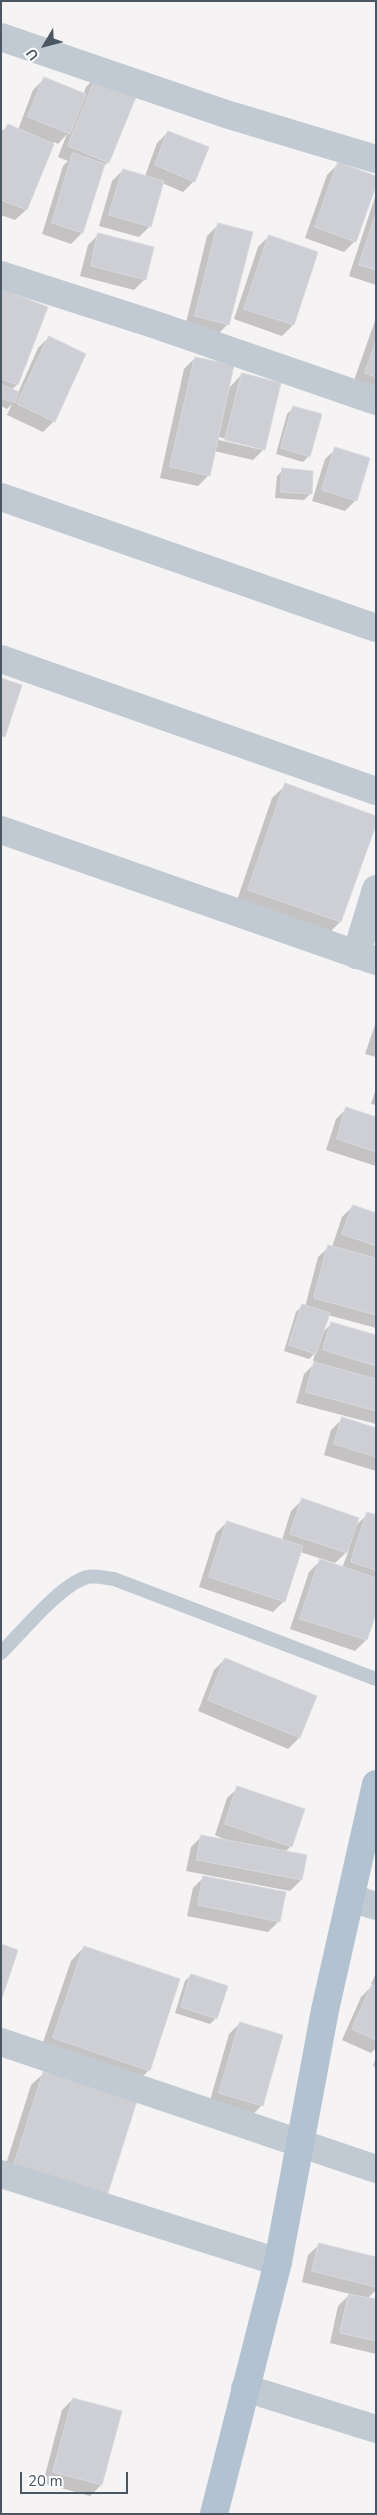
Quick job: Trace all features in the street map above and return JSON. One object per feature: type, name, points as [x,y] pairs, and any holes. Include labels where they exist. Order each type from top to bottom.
[{"type":"main road","points":[[214,2514],[278,2262],[325,2010],[363,1902],[376,1784]]},
{"type":"street","points":[[1,37],[226,114],[376,158]]},
{"type":"street","points":[[1,275],[376,401]]},
{"type":"street","points":[[1,497],[376,628]]},
{"type":"street","points":[[1,659],[376,791]]},
{"type":"street","points":[[1,830],[366,958],[376,889]]},
{"type":"street","points":[[1,2042],[376,2169]]},
{"type":"street","points":[[1,2174],[278,2262]]},
{"type":"street","points":[[245,2388],[376,2429]]},
{"type":"lane","points":[[1,1653],[67,1586],[89,1577],[101,1577],[114,1580],[376,1680]]},
{"type":"building","points":[[97,75],[138,92],[109,163],[68,146]]},
{"type":"building","points":[[44,77],[86,94],[70,134],[28,117]]},
{"type":"building","points":[[8,124],[54,144],[27,210],[1,200],[1,139]]},
{"type":"building","points":[[168,131],[209,147],[195,182],[155,165]]},
{"type":"building","points":[[73,153],[105,164],[83,233],[52,223]]},
{"type":"building","points":[[338,162],[376,176],[376,186],[356,242],[315,227]]},
{"type":"building","points":[[123,169],[164,181],[151,227],[109,215]]},
{"type":"building","points":[[376,214],[376,270],[359,265]]},
{"type":"building","points":[[218,223],[253,232],[229,325],[195,316]]},
{"type":"building","points":[[98,233],[154,247],[146,280],[91,266]]},
{"type":"building","points":[[269,235],[318,252],[294,325],[244,309]]},
{"type":"building","points":[[1,289],[48,307],[18,385],[1,379]]},
{"type":"building","points":[[49,336],[86,354],[55,422],[17,404]]},
{"type":"building","points":[[376,341],[376,377],[365,373]]},
{"type":"building","points":[[195,357],[234,365],[210,476],[170,467]]},
{"type":"building","points":[[242,373],[281,383],[265,450],[225,440]]},
{"type":"building","points":[[1,384],[19,392],[15,403],[1,398]]},
{"type":"building","points":[[293,406],[322,414],[310,457],[281,448]]},
{"type":"building","points":[[335,447],[370,458],[357,501],[322,490]]},
{"type":"building","points":[[282,468],[313,471],[312,494],[281,492]]},
{"type":"building","points":[[1,678],[22,685],[5,737],[1,736]]},
{"type":"building","points":[[285,783],[376,816],[376,825],[341,922],[248,890]]},
{"type":"building","points":[[346,1107],[376,1117],[376,1152],[337,1139]]},
{"type":"building","points":[[353,1205],[376,1213],[376,1246],[342,1234]]},
{"type":"building","points":[[328,1245],[376,1258],[376,1315],[314,1298]]},
{"type":"building","points":[[302,1304],[330,1313],[316,1354],[289,1345]]},
{"type":"building","points":[[331,1322],[376,1335],[376,1366],[323,1350]]},
{"type":"building","points":[[314,1362],[376,1379],[376,1411],[306,1392]]},
{"type":"building","points":[[342,1417],[376,1428],[376,1457],[334,1444]]},
{"type":"building","points":[[302,1498],[359,1518],[347,1553],[290,1534]]},
{"type":"building","points":[[367,1512],[376,1515],[376,1570],[351,1562]]},
{"type":"building","points":[[227,1521],[303,1546],[285,1602],[209,1577]]},
{"type":"building","points":[[320,1559],[376,1578],[376,1614],[367,1640],[300,1619]]},
{"type":"building","points":[[225,1658],[317,1696],[300,1738],[208,1700]]},
{"type":"building","points":[[237,1786],[305,1809],[292,1847],[225,1824]]},
{"type":"building","points":[[201,1835],[307,1855],[302,1880],[197,1860]]},
{"type":"building","points":[[203,1876],[286,1892],[280,1922],[198,1905]]},
{"type":"building","points":[[1,1944],[18,1950],[2,1998],[1,1998]]},
{"type":"building","points":[[84,1946],[180,1979],[150,2071],[53,2038]]},
{"type":"building","points":[[191,1974],[228,1986],[217,2019],[181,2007]]},
{"type":"building","points":[[372,1985],[376,1986],[376,2040],[352,2029]]},
{"type":"building","points":[[240,2022],[283,2035],[263,2106],[219,2093]]},
{"type":"building","points":[[44,2070],[137,2101],[106,2199],[13,2169]]},
{"type":"building","points":[[319,2243],[376,2257],[376,2287],[312,2271]]},
{"type":"building","points":[[349,2294],[376,2299],[376,2341],[340,2333]]},
{"type":"building","points":[[73,2398],[122,2411],[102,2485],[53,2472]]}]
